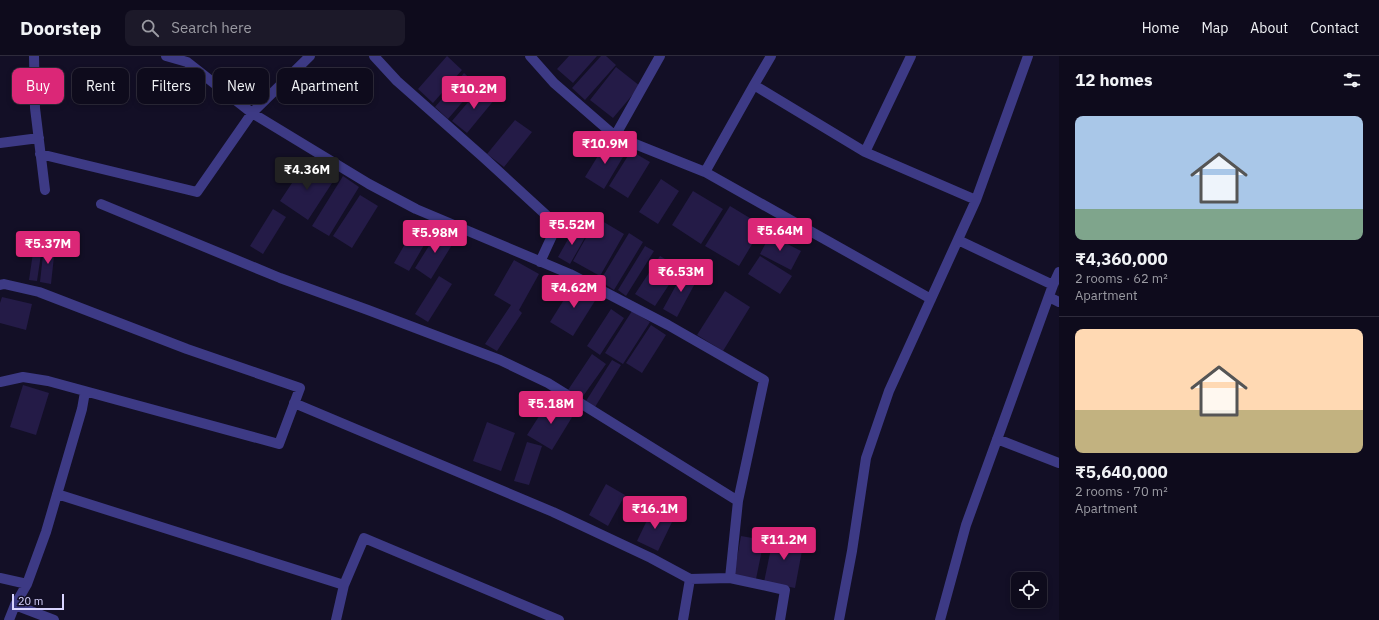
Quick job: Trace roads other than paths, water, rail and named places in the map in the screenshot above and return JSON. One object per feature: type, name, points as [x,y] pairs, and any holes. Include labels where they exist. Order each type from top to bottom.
[{"type":"street","points":[[34,56],[35,108],[45,190]]},
{"type":"street","points":[[166,56],[187,62],[252,112],[369,184],[416,209],[570,274],[661,322],[764,380],[738,501],[730,578]]},
{"type":"street","points":[[40,154],[197,192],[252,112],[310,56]]},
{"type":"street","points":[[374,56],[397,81],[557,225],[540,262]]},
{"type":"street","points":[[530,56],[554,83],[615,136],[705,172],[931,299]]},
{"type":"street","points":[[615,136],[660,56]]},
{"type":"street","points":[[705,172],[771,56]]},
{"type":"street","points":[[865,152],[912,56]]},
{"type":"street","points":[[839,620],[852,551],[866,458],[889,391],[976,200],[1028,56]]},
{"type":"street","points":[[754,85],[865,152],[976,200]]},
{"type":"street","points":[[0,143],[39,138]]},
{"type":"street","points":[[101,204],[280,278],[500,360],[548,383],[738,501]]},
{"type":"street","points":[[958,240],[1053,285]]},
{"type":"street","points":[[940,620],[966,525],[1048,297],[1059,272]]},
{"type":"street","points":[[0,284],[39,292],[187,349],[300,388],[279,444],[48,381],[22,377],[0,382]]},
{"type":"street","points":[[1048,297],[1059,302]]},
{"type":"street","points":[[9,620],[15,605],[27,584],[46,532],[82,409],[85,392]]},
{"type":"street","points":[[294,403],[553,512],[650,558],[690,579],[730,578],[785,590],[780,620]]},
{"type":"street","points":[[997,439],[1059,463]]},
{"type":"street","points":[[57,494],[344,585]]},
{"type":"street","points":[[336,620],[344,585],[364,538],[558,620]]},
{"type":"street","points":[[0,578],[27,584]]},
{"type":"street","points":[[683,620],[690,579]]},
{"type":"street","points":[[15,605],[54,620]]}]
